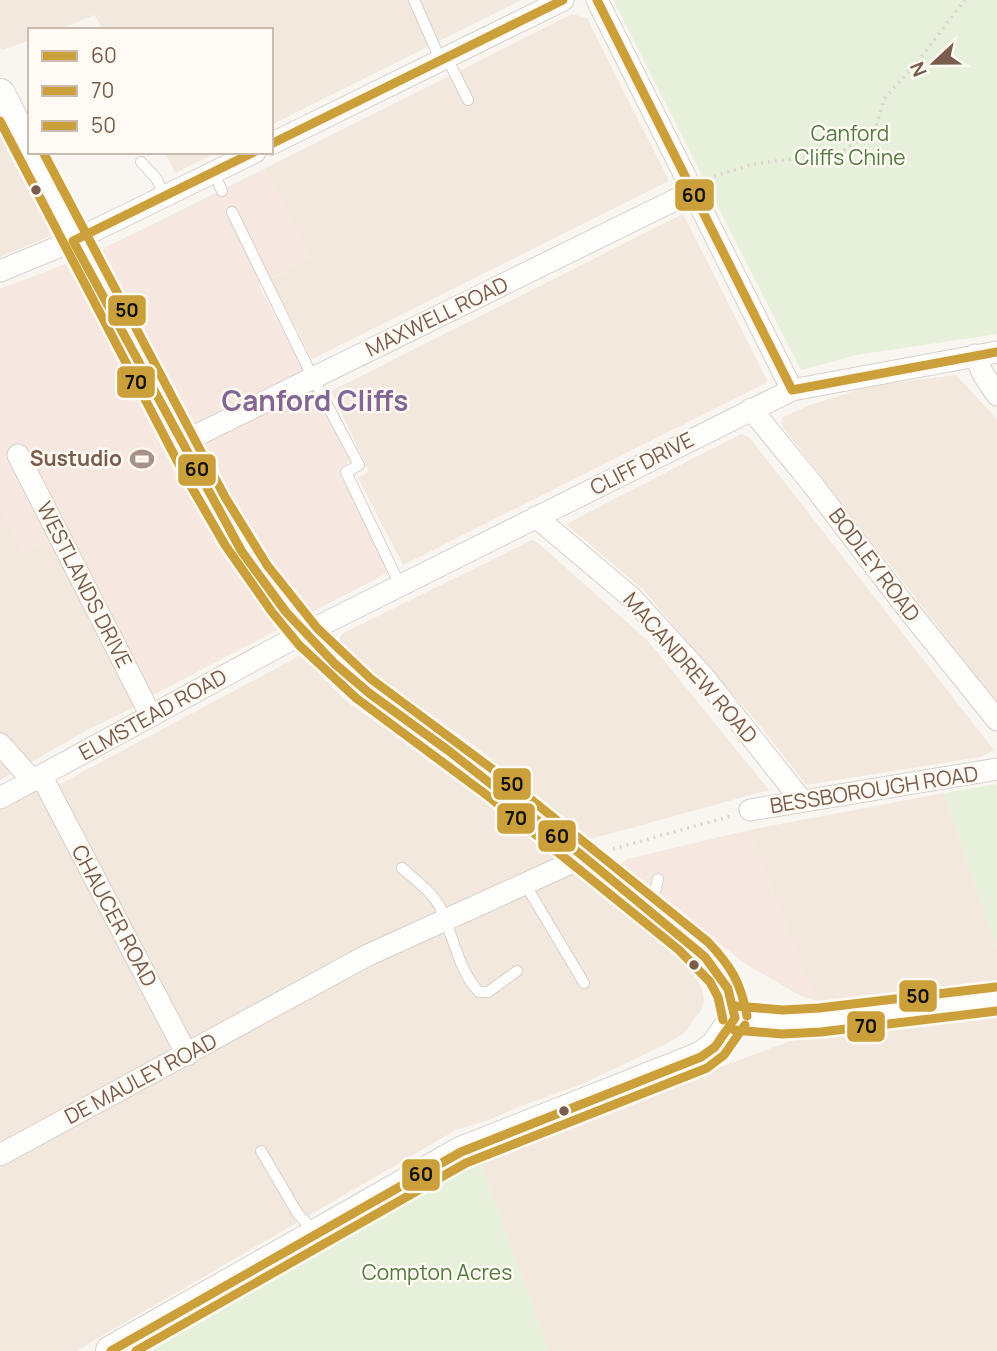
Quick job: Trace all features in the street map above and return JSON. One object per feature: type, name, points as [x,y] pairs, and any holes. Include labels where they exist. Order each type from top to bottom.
[{"type":"main road","points":[[0,94],[28,150]]},
{"type":"main road","points":[[30,154],[181,443],[242,552],[286,612],[335,664],[369,693],[449,751],[584,857],[705,957],[728,989],[735,1018],[715,1047],[701,1057],[461,1152],[111,1351]]},
{"type":"main road","points":[[735,1018],[783,1022],[820,1020],[997,999]]},
{"type":"street","points":[[273,143],[563,0]]},
{"type":"street","points":[[597,0],[792,390]]},
{"type":"street","points":[[0,271],[73,240],[164,196],[218,182],[253,154]]},
{"type":"street","name":"MAXWELL ROAD","points":[[181,443],[693,191]]},
{"type":"street","name":"CLIFF DRIVE","points":[[306,632],[792,390],[997,352]]},
{"type":"street","points":[[975,355],[982,374],[997,395]]},
{"type":"street","name":"BODLEY ROAD","points":[[751,409],[997,720]]},
{"type":"street","name":"WESTLANDS DRIVE","points":[[18,455],[151,716]]},
{"type":"street","name":"MACANDREW ROAD","points":[[536,517],[632,598],[703,676],[802,802]]},
{"type":"street","name":"ELMSTEAD ROAD","points":[[0,798],[306,632]]},
{"type":"street","name":"CHAUCER ROAD","points":[[0,744],[37,779],[187,1055]]},
{"type":"street","name":"BESSBOROUGH ROAD","points":[[750,810],[997,769]]},
{"type":"street","name":"DE MAULEY ROAD","points":[[0,1155],[366,956],[584,857]]},
{"type":"lane","points":[[414,0],[468,100]]},
{"type":"lane","points":[[141,162],[156,178],[164,196]]},
{"type":"lane","points":[[232,212],[359,465],[346,472],[400,585]]},
{"type":"lane","points":[[402,868],[439,905],[460,959],[479,992],[488,992],[517,971]]},
{"type":"lane","points":[[650,912],[659,879]]},
{"type":"lane","points":[[524,884],[584,984]]},
{"type":"lane","points":[[261,1151],[298,1214],[317,1234]]},
{"type":"path","points":[[693,191],[715,176],[754,164],[841,152],[875,130],[884,99],[918,61],[965,0]]},
{"type":"path","points":[[584,857],[750,810]]},
{"type":"shaded area","points":[[0,0],[521,0],[273,124],[273,28],[102,28],[95,15],[62,28],[28,28],[28,41],[2,50]]},
{"type":"shaded area","points":[[572,14],[587,18],[669,181],[312,359],[271,279],[310,258],[264,169]]},
{"type":"shaded area","points":[[0,130],[51,229],[51,236],[0,257]]},
{"type":"shaded area","points":[[166,154],[214,154],[175,173]]},
{"type":"shaded area","points":[[264,169],[310,258],[259,285],[350,461],[340,469],[391,571],[149,697],[64,532],[23,553],[0,506],[0,289],[94,253]]},
{"type":"shaded area","points":[[683,214],[767,380],[766,383],[403,565],[358,478],[369,471],[331,391]]},
{"type":"shaded area","points":[[956,375],[997,419],[997,703],[782,426],[782,418],[810,405],[870,386]]},
{"type":"shaded area","points":[[741,434],[749,437],[994,750],[980,757],[806,785],[762,728],[642,589],[566,524]]},
{"type":"shaded area","points":[[0,506],[23,553],[53,538],[139,705],[89,729],[0,780]]},
{"type":"shaded area","points":[[532,540],[648,641],[769,790],[587,840],[475,746],[362,665],[339,639],[342,634]]},
{"type":"shaded area","points":[[301,655],[347,702],[465,783],[546,845],[689,966],[702,989],[704,1001],[701,1010],[683,1034],[662,1046],[582,1084],[456,1130],[76,1351],[0,1351],[0,808],[27,794],[62,783]]},
{"type":"shaded area","points":[[944,793],[997,948],[997,982],[836,1001],[814,1000],[749,830]]},
{"type":"shaded area","points":[[749,830],[814,1000],[801,996],[747,965],[619,865],[628,859]]},
{"type":"shaded area","points":[[997,1016],[997,1351],[549,1351],[479,1160],[790,1041]]},
{"type":"green space","name":"Canford Cliffs Chine","points":[[613,0],[997,0],[997,334],[856,355],[801,370]]},
{"type":"green space","points":[[997,784],[997,948],[944,793]]},
{"type":"green space","name":"Compton Acres","points":[[479,1160],[549,1351],[145,1351],[443,1178]]},
{"type":"transit line","name":"60","points":[[273,143],[563,0]]},
{"type":"transit line","name":"60","points":[[597,0],[792,390]]},
{"type":"transit line","name":"70","points":[[0,121],[184,474],[225,545],[272,612],[299,645],[356,698],[488,796],[679,950],[710,982],[718,997],[723,1020]]},
{"type":"transit line","name":"50","points":[[44,154],[225,497],[267,565],[317,628],[371,679],[503,777],[708,942],[734,976],[747,1016]]},
{"type":"transit line","name":"60","points":[[73,241],[250,154]]},
{"type":"transit line","name":"60","points":[[73,241],[242,552],[286,612],[335,664],[369,693],[449,751],[584,857],[705,957],[728,989],[735,1018]]},
{"type":"transit line","name":"60","points":[[792,390],[997,352]]},
{"type":"transit line","name":"50","points":[[736,1006],[783,1010],[819,1008],[996,987]]},
{"type":"transit line","name":"70","points":[[734,1030],[782,1034],[821,1032],[997,1011]]},
{"type":"transit line","name":"60","points":[[111,1351],[461,1152],[701,1057],[715,1047],[735,1018]]},
{"type":"transit line","name":"70","points":[[136,1351],[466,1163],[707,1068],[724,1055],[745,1025]]},
{"type":"place","name":"Sustudio","points":[[142,459]]},
{"type":"district","name":"Canford Cliffs","points":[[315,401]]}]
